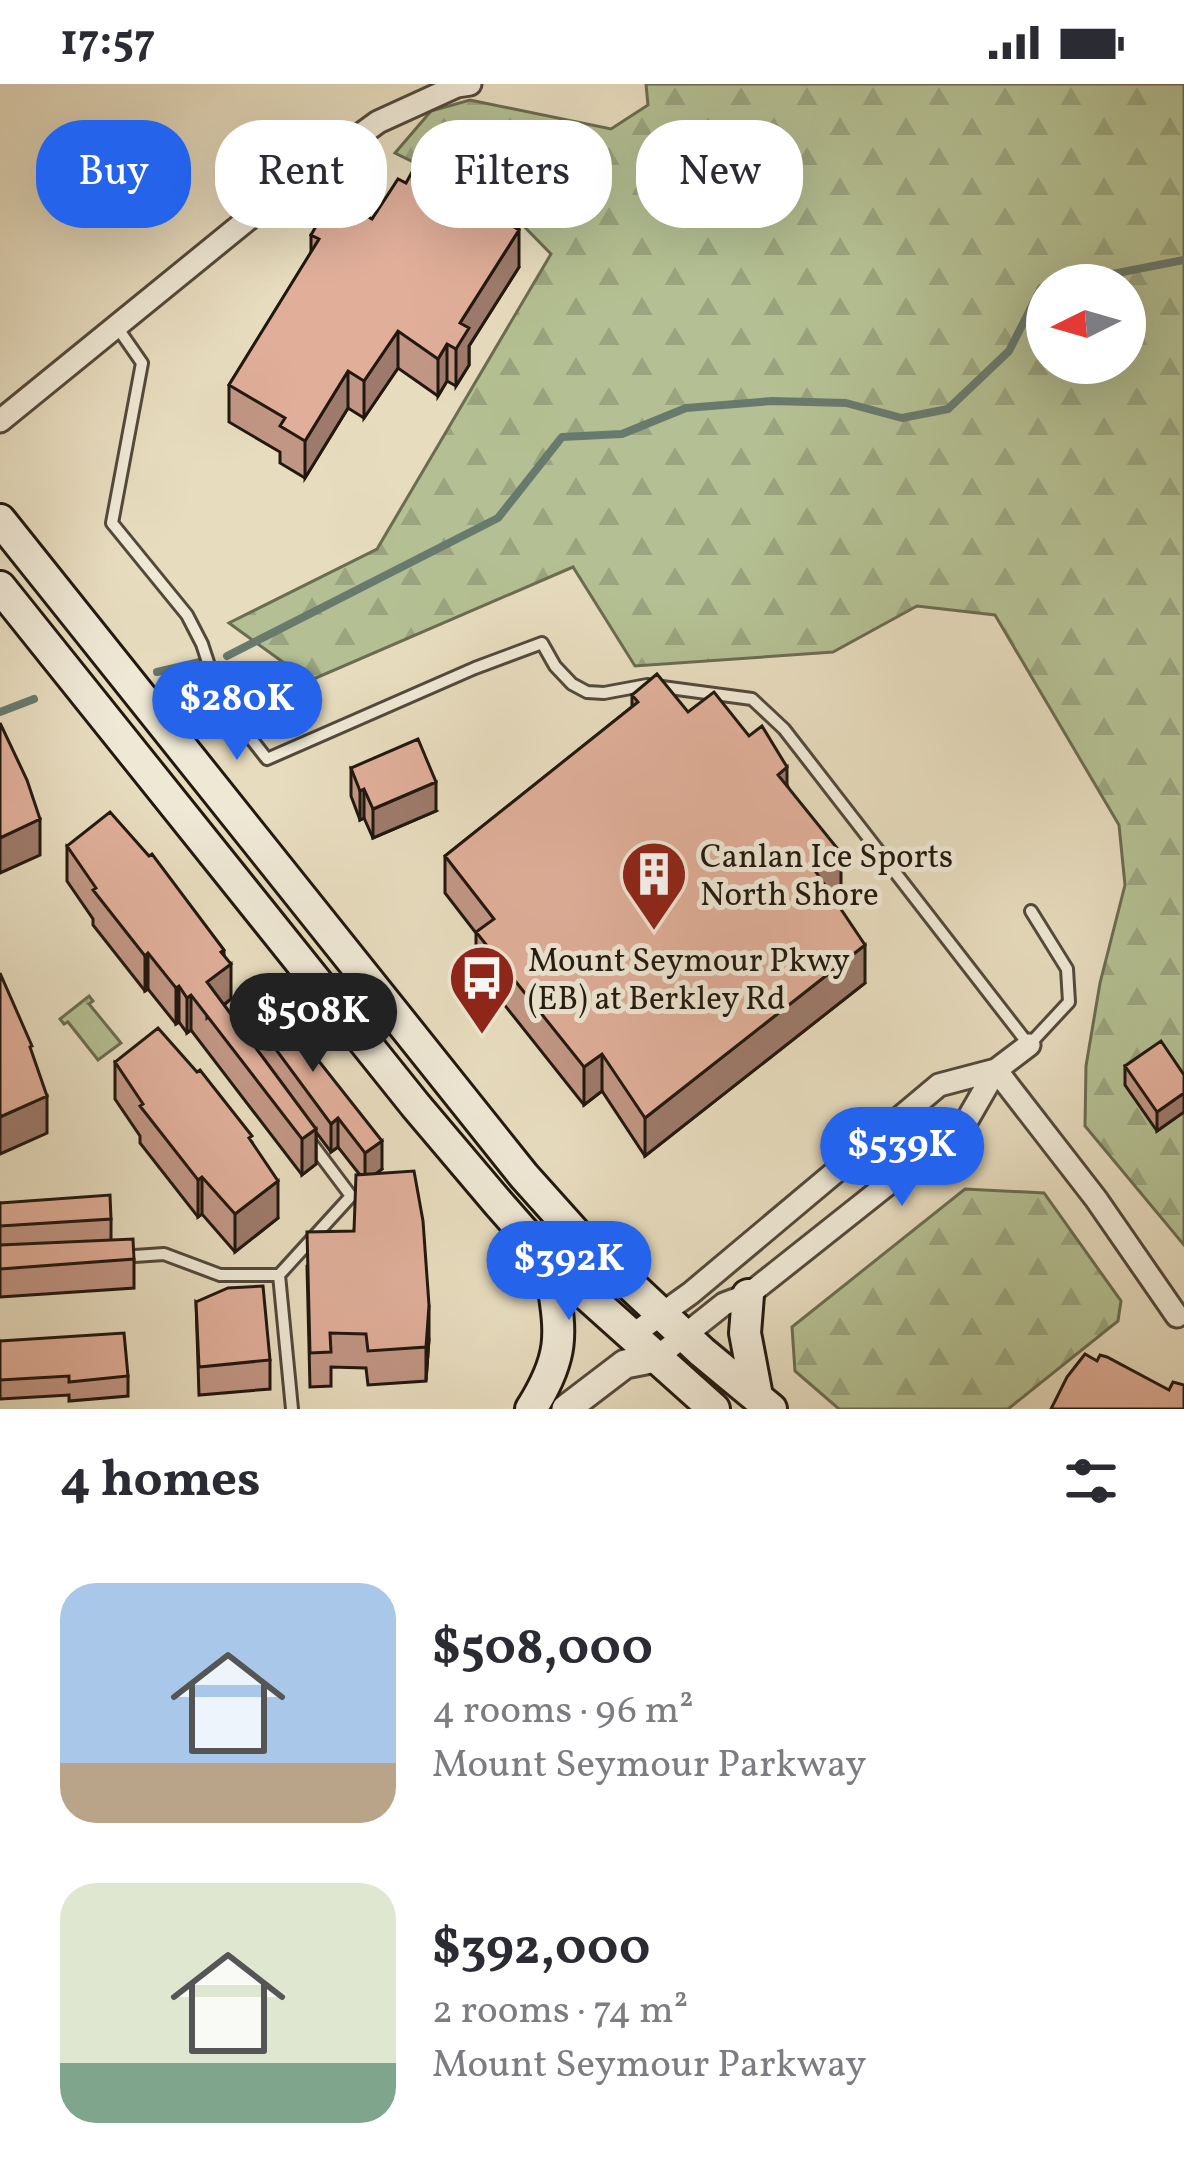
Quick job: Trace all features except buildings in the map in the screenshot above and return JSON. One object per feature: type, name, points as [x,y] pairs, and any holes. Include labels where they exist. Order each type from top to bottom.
[{"type":"main road","points":[[0,520],[524,1176],[576,1234],[764,1403]]},
{"type":"main road","points":[[0,586],[416,1106],[550,1262],[628,1350],[656,1358],[714,1409]]},
{"type":"main road","points":[[531,1409],[558,1357],[561,1334],[550,1262]]},
{"type":"main road","points":[[748,1295],[745,1334],[764,1403]]},
{"type":"street","points":[[0,421],[274,198],[378,122],[470,84]]},
{"type":"street","points":[[566,1409],[662,1314],[939,1085],[996,1070],[1029,1045]]},
{"type":"street","points":[[656,1358],[724,1304],[748,1295],[966,1122],[996,1070]]},
{"type":"street","points":[[996,1070],[1096,1198],[1181,1318]]},
{"type":"lane","points":[[115,325],[142,363],[112,523],[187,615],[220,699],[266,759],[542,643],[555,666],[587,692],[646,686],[752,699],[784,729],[1029,1045],[1069,1002],[1067,969],[1031,911]]},
{"type":"lane","points":[[238,1043],[224,1024],[330,994]]},
{"type":"lane","points":[[117,1257],[164,1254],[220,1275],[279,1275],[351,1196],[294,1120]]},
{"type":"lane","points":[[279,1275],[292,1409]]},
{"type":"green space","points":[[646,84],[1184,84],[1184,1245],[1085,1126],[1086,1066],[1100,983],[1125,885],[1119,825],[995,615],[917,606],[833,652],[635,666],[573,567],[309,681],[229,623],[377,549],[551,254],[526,228],[612,228],[612,128],[648,105]]},
{"type":"green space","points":[[470,100],[567,120],[423,120],[431,111]]},
{"type":"green space","points":[[411,134],[411,161],[395,153]]},
{"type":"green space","points":[[89,996],[93,1001],[89,1004],[121,1043],[98,1060],[68,1022],[60,1019]]},
{"type":"green space","points":[[965,1189],[1044,1193],[1121,1301],[1118,1321],[1008,1409],[839,1409],[795,1371],[792,1327]]},
{"type":"waterway","points":[[1146,267],[1184,260]]},
{"type":"waterway","points":[[227,656],[498,518],[562,437],[622,434],[686,408],[772,401],[846,403],[902,418],[948,409],[1009,351],[1026,318]]},
{"type":"waterway","points":[[157,672],[200,662]]},
{"type":"waterway","points":[[0,712],[34,699]]},
{"type":"place","name":"Canlan Ice Sports North Shore","points":[[654,933]]},
{"type":"place","name":"Mount Seymour Pkwy (EB) at Berkley Rd","points":[[482,1037]]}]
